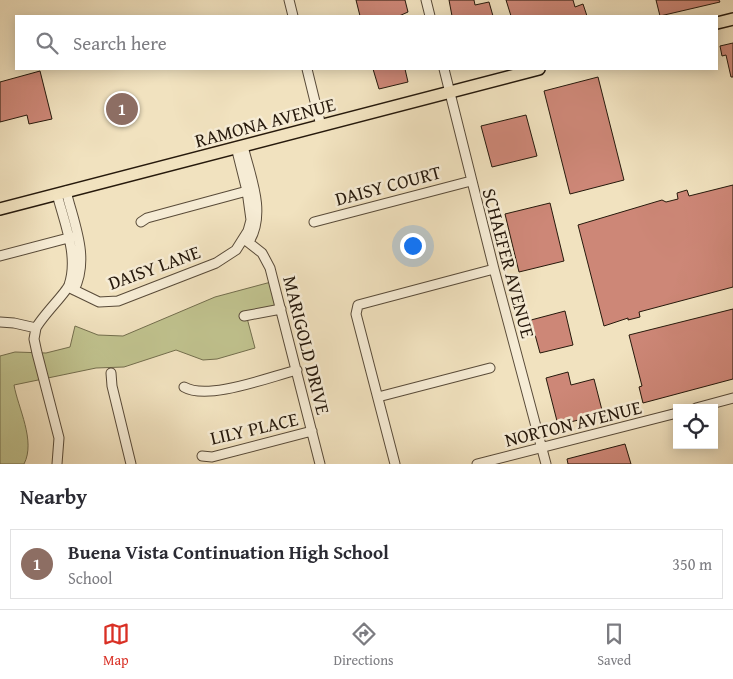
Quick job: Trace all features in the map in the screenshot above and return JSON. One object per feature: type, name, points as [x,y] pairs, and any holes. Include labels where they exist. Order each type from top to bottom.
[{"type":"main road","points":[[718,23],[733,19]]},
{"type":"main road","name":"RAMONA AVENUE","points":[[0,209],[535,70]]},
{"type":"street","points":[[289,0],[293,15]]},
{"type":"street","points":[[426,0],[430,15]]},
{"type":"street","points":[[307,70],[321,126]]},
{"type":"street","name":"SCHAEFER AVENUE","points":[[444,70],[471,181],[546,464]]},
{"type":"street","points":[[239,147],[248,191],[251,220],[246,241]]},
{"type":"street","points":[[239,147],[257,211],[256,224],[246,241]]},
{"type":"street","name":"DAISY COURT","points":[[314,222],[471,181]]},
{"type":"street","points":[[140,222],[147,218],[248,191]]},
{"type":"street","points":[[57,464],[59,438],[34,339],[36,328],[49,308],[71,288],[73,237],[61,193]]},
{"type":"street","points":[[0,256],[73,237]]},
{"type":"street","name":"DAISY LANE","points":[[71,288],[99,302],[118,301],[226,258],[246,241]]},
{"type":"street","name":"MARIGOLD DRIVE","points":[[246,241],[262,253],[270,268],[320,464]]},
{"type":"street","points":[[395,464],[356,314],[358,306],[494,269]]},
{"type":"street","points":[[244,316],[281,309]]},
{"type":"street","points":[[0,322],[36,328]]},
{"type":"street","points":[[378,398],[490,368]]},
{"type":"street","points":[[184,387],[192,392],[212,392],[297,370]]},
{"type":"street","points":[[111,373],[112,386],[131,464]]},
{"type":"street","points":[[711,404],[733,398]]},
{"type":"street","name":"NORTON AVENUE","points":[[477,464],[673,414]]},
{"type":"street","name":"LILY PLACE","points":[[202,456],[212,457],[312,432]]},
{"type":"green space","points":[[271,282],[277,305],[247,318],[255,348],[217,359],[203,360],[176,350],[124,367],[96,368],[14,385],[25,424],[28,445],[27,455],[24,464],[0,464],[0,356],[15,352],[46,353],[70,347],[75,326],[98,335],[123,336],[215,297]]},
{"type":"building","points":[[356,0],[405,0],[408,12],[401,15],[360,15]]},
{"type":"building","points":[[449,0],[474,0],[475,5],[489,2],[493,15],[452,15]]},
{"type":"building","points":[[506,0],[573,0],[575,7],[583,4],[587,15],[511,15]]},
{"type":"building","points":[[656,0],[719,0],[720,2],[664,15],[660,15]]},
{"type":"building","points":[[733,43],[733,77],[731,77],[726,55],[722,56],[720,46]]},
{"type":"building","points":[[373,70],[405,70],[408,82],[379,89]]},
{"type":"building","points":[[40,71],[52,119],[29,124],[27,115],[0,122],[0,82]]},
{"type":"building","points":[[598,77],[624,180],[570,194],[544,91]]},
{"type":"building","points":[[526,115],[537,156],[492,167],[481,126]]},
{"type":"building","points":[[733,185],[733,287],[639,312],[640,317],[628,320],[628,318],[604,326],[578,225],[662,200],[666,202],[678,199],[677,193],[687,190],[689,196]]},
{"type":"building","points":[[550,203],[564,261],[519,272],[505,214]]},
{"type":"building","points":[[733,309],[733,379],[643,403],[639,387],[642,386],[629,335]]},
{"type":"building","points":[[565,311],[573,345],[540,353],[531,320]]},
{"type":"building","points":[[568,372],[571,385],[594,379],[603,414],[558,425],[546,378]]},
{"type":"building","points":[[625,444],[631,464],[568,464],[567,459]]},
{"type":"place","name":"Buena Vista Continuation High School","points":[[122,109]]}]
